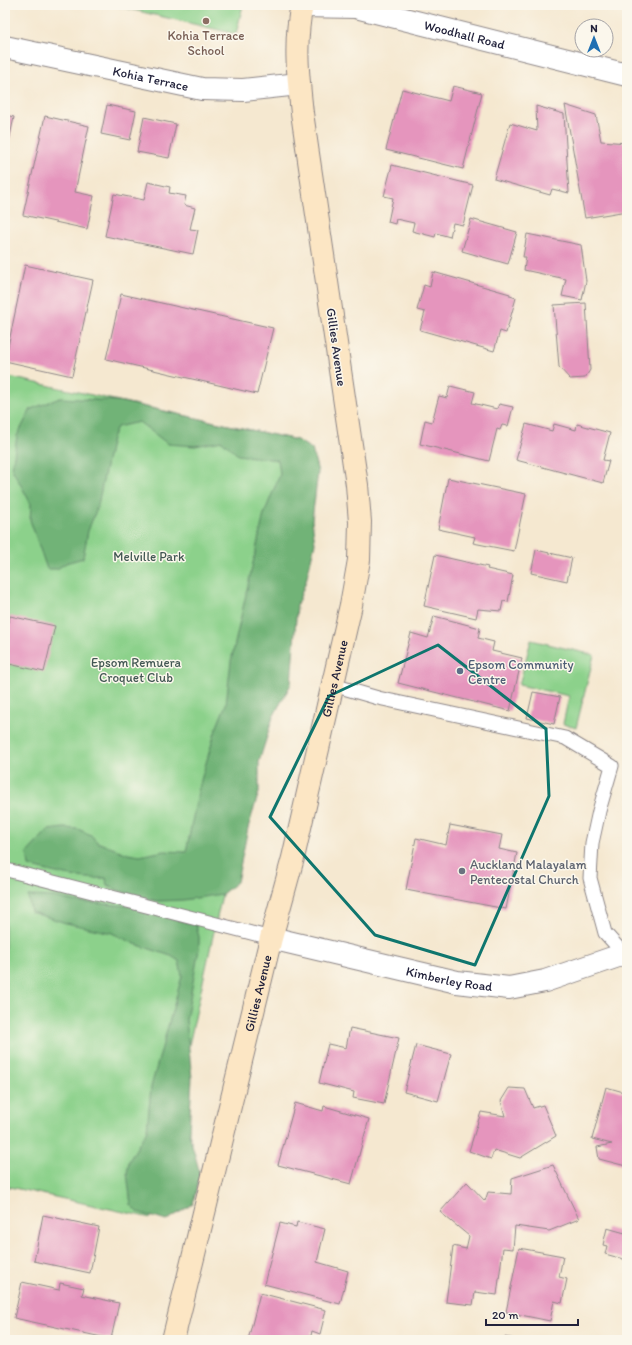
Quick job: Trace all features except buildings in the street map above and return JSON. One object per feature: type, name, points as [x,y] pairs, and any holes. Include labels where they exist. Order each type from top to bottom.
[{"type":"main road","name":"Gillies Avenue","points":[[173,1340],[271,938],[293,858],[352,605],[359,560],[360,522],[356,477],[299,84],[297,48],[302,6]]},
{"type":"street","name":"Woodhall Road","points":[[302,6],[356,7],[627,75]]},
{"type":"street","name":"Kohia Terrace","points":[[5,47],[202,89],[243,90],[299,84]]},
{"type":"street","name":"Kimberley Road","points":[[271,938],[458,982],[509,988],[545,981],[625,954]]},
{"type":"lane","points":[[333,684],[378,698],[565,738],[612,766],[599,811],[592,843],[590,878],[605,933],[625,954]]},
{"type":"lane","points":[[7,870],[271,938]]},
{"type":"highlighted area","points":[[438,645],[546,729],[549,796],[475,965],[375,935],[270,817],[329,696]]},
{"type":"green space","name":"Kohia Terrace School","points":[[112,5],[243,5],[236,34]]},
{"type":"green space","name":"Melville Park","points":[[5,376],[297,440],[302,531],[151,1218],[5,1186]]},
{"type":"green space","points":[[60,398],[118,401],[297,440],[312,449],[318,472],[312,520],[315,543],[306,581],[297,605],[291,684],[273,717],[259,762],[259,792],[248,828],[237,882],[222,894],[183,900],[158,901],[142,898],[107,886],[106,878],[77,877],[29,866],[27,853],[48,830],[64,828],[78,829],[91,835],[97,842],[128,854],[140,856],[164,851],[186,852],[199,787],[216,729],[226,704],[231,661],[264,514],[280,474],[278,460],[238,455],[222,441],[195,446],[168,444],[139,422],[117,427],[112,438],[98,505],[88,531],[83,558],[66,563],[57,569],[47,569],[30,520],[31,504],[12,469],[17,436],[31,409]]},
{"type":"green space","points":[[531,640],[594,655],[576,728],[563,724],[569,696],[519,685]]},
{"type":"green space","points":[[28,896],[54,897],[78,902],[130,906],[196,925],[199,937],[199,949],[186,1020],[192,1078],[189,1133],[200,1174],[193,1204],[166,1221],[138,1212],[131,1205],[127,1173],[129,1161],[147,1130],[151,1087],[182,976],[179,961],[171,956],[135,944],[112,933],[66,923],[31,912]]},
{"type":"place","name":"Kohia Terrace School","points":[[206,21]]},
{"type":"place","name":"Epsom Community Centre","points":[[460,671]]},
{"type":"place","name":"Auckland Malayalam Pentecostal Church","points":[[462,871]]},
{"type":"park label","name":"Epsom Remuera Croquet Club","points":[[136,670]]}]
